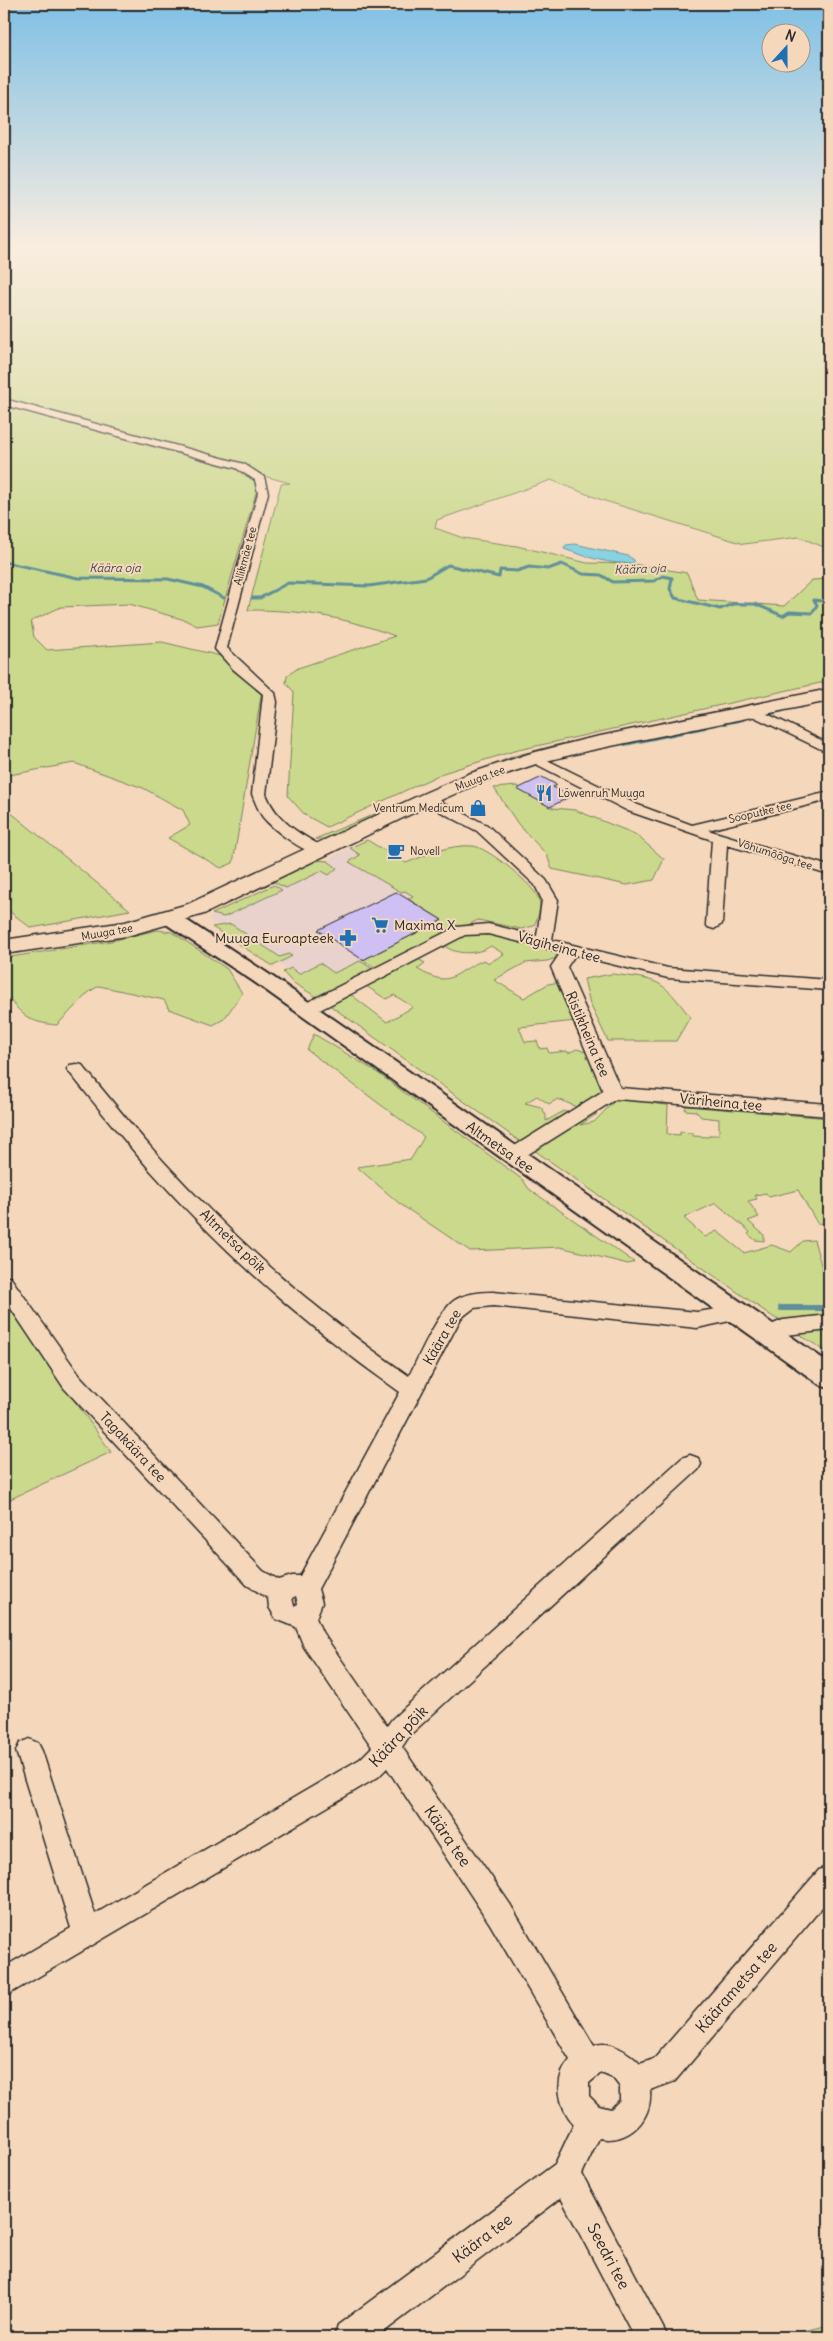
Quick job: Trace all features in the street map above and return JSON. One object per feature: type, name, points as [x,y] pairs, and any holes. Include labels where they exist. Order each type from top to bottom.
[{"type":"main road","name":"Muuga tee","points":[[4,946],[127,929],[170,918],[243,888],[476,778],[535,758],[586,745],[829,694]]},
{"type":"street","name":"Allikmäe tee","points":[[4,402],[240,466],[260,478],[263,484],[263,493],[221,649],[269,694],[270,702],[259,794],[262,808],[270,818],[284,829],[320,851]]},
{"type":"street","points":[[754,711],[829,748]]},
{"type":"street","name":"Võhumõõga tee","points":[[535,758],[633,808],[691,829],[720,836],[829,871]]},
{"type":"street","name":"Sooputke tee","points":[[691,829],[829,796]]},
{"type":"street","points":[[427,800],[482,828],[541,883],[550,900],[544,942]]},
{"type":"street","name":"Võhumõõga tee","points":[[714,924],[720,836]]},
{"type":"street","name":"Altmetsa tee","points":[[170,918],[306,1010],[829,1377]]},
{"type":"street","name":"Vägiheina tee","points":[[306,1010],[462,930],[488,929],[668,973],[829,985]]},
{"type":"street","name":"Ristikheina tee","points":[[512,1156],[613,1093],[559,967],[570,950]]},
{"type":"street","name":"Altmetsa põik","points":[[76,1069],[169,1179],[255,1264],[381,1369],[412,1390]]},
{"type":"street","name":"Väriheina tee","points":[[613,1093],[829,1110]]},
{"type":"street","name":"Tagakäära tee","points":[[4,1282],[72,1382],[255,1578],[281,1594],[292,1587],[304,1602]]},
{"type":"street","name":"Käära tee","points":[[588,2063],[500,1914],[313,1639],[304,1602],[412,1390],[453,1313],[461,1304],[473,1300],[493,1299],[697,1320],[736,1313]]},
{"type":"street","points":[[768,1334],[783,1328],[829,1322]]},
{"type":"street","name":"Käära põik","points":[[4,1983],[369,1768],[387,1749],[401,1728],[690,1464]]},
{"type":"street","points":[[29,1752],[87,1933]]},
{"type":"street","name":"Käärametsa tee","points":[[634,2081],[664,2070],[829,1879]]},
{"type":"street","points":[[600,2058],[610,2059],[628,2071],[634,2081],[636,2103],[631,2113],[615,2125],[604,2125],[592,2120],[578,2107],[574,2096],[576,2076],[582,2067],[600,2058]]},
{"type":"street","name":"Käära tee","points":[[350,2337],[566,2176],[592,2120]]},
{"type":"street","name":"Seedri tee","points":[[566,2176],[652,2337]]},
{"type":"shaded area","points":[[350,848],[457,911],[456,923],[345,980],[320,963],[296,975],[253,946],[207,919]]},
{"type":"green space","points":[[4,355],[829,355],[829,549],[799,537],[744,544],[602,500],[551,480],[437,520],[435,528],[463,538],[517,546],[587,563],[633,564],[687,573],[698,600],[784,606],[812,580],[829,579],[829,681],[514,751],[443,773],[327,827],[305,815],[288,796],[294,692],[286,683],[287,676],[298,668],[395,636],[340,619],[287,611],[248,610],[281,484],[290,483],[245,471],[253,477],[257,489],[218,623],[197,626],[185,620],[129,604],[61,607],[31,621],[34,637],[47,650],[162,642],[225,657],[263,684],[233,863],[221,868],[168,838],[190,825],[183,810],[143,788],[74,763],[4,776]]},
{"type":"green space","points":[[760,703],[586,741],[327,839],[315,839],[514,756],[556,745]]},
{"type":"green space","points":[[517,786],[553,808],[575,810],[635,834],[664,859],[654,880],[627,885],[552,869],[547,855],[518,824],[494,788]]},
{"type":"green space","points":[[4,807],[130,910],[31,928],[4,907]]},
{"type":"green space","points":[[367,840],[406,863],[447,848],[473,846],[480,848],[510,868],[536,894],[540,907],[534,926],[521,929],[478,920],[378,969],[363,960],[442,920],[408,899],[413,896],[405,891],[401,892],[349,862],[360,855],[350,848]]},
{"type":"green space","points":[[316,860],[328,861],[337,868],[329,875],[322,871],[286,888],[274,882],[205,913]]},
{"type":"green space","points":[[274,885],[282,890],[224,917],[212,914]]},
{"type":"green space","points":[[231,924],[280,957],[288,954],[292,956],[273,966],[212,927]]},
{"type":"green space","points":[[157,930],[172,932],[227,969],[242,993],[224,1019],[213,1025],[169,1009],[164,1000],[99,986],[89,992],[57,1025],[52,1025],[30,1019],[4,996],[4,958],[111,941]]},
{"type":"green space","points":[[479,930],[556,951],[556,958],[547,961],[525,963],[494,980],[524,998],[548,984],[561,982],[576,1021],[519,1027],[525,1042],[537,1041],[540,1049],[547,1048],[549,1053],[567,1051],[568,1053],[577,1049],[589,1053],[604,1085],[603,1092],[579,1108],[558,1099],[549,1104],[537,1096],[525,1103],[541,1107],[546,1115],[546,1121],[564,1111],[568,1113],[522,1143],[328,1004],[350,994],[387,1022],[413,1007],[394,995],[386,999],[366,986],[415,957],[425,963],[417,969],[429,975],[445,979],[484,960],[489,963],[504,954],[491,946],[479,951],[459,952],[441,943]]},
{"type":"green space","points":[[360,961],[376,971],[320,999],[292,982],[283,972],[291,968],[299,974],[320,963],[334,973]]},
{"type":"green space","points":[[612,974],[650,980],[658,983],[672,995],[690,1017],[676,1041],[608,1041],[590,1004],[584,979]]},
{"type":"green space","points":[[314,1034],[375,1071],[523,1180],[529,1189],[634,1262],[628,1264],[560,1247],[470,1251],[400,1204],[357,1167],[411,1159],[424,1137],[307,1050]]},
{"type":"green space","points":[[627,1088],[648,1090],[656,1104],[668,1105],[667,1134],[680,1135],[680,1132],[693,1133],[693,1136],[709,1137],[710,1135],[719,1135],[719,1119],[701,1117],[696,1111],[685,1110],[686,1106],[829,1118],[829,1224],[817,1223],[798,1190],[769,1197],[766,1193],[755,1195],[757,1199],[748,1201],[759,1217],[748,1221],[764,1235],[764,1241],[755,1240],[748,1234],[750,1232],[716,1203],[684,1218],[705,1237],[717,1231],[744,1253],[772,1245],[791,1252],[803,1241],[814,1240],[826,1282],[829,1282],[829,1318],[800,1322],[776,1319],[531,1148],[589,1114],[597,1114],[580,1125],[594,1122]]},
{"type":"green space","points":[[4,1301],[111,1452],[4,1502]]},
{"type":"green space","points":[[829,1326],[829,1353],[798,1334],[799,1330]]},
{"type":"green space","points":[[829,2325],[829,2337],[780,2337]]},
{"type":"water","points":[[575,544],[628,556],[634,560],[634,563],[607,562],[564,549],[566,545]]},
{"type":"building","name":"Löwenruh Muuga","points":[[542,777],[557,785],[553,787],[571,796],[550,807],[517,789]]},
{"type":"building","name":"Maxima X","points":[[396,892],[442,920],[363,960],[318,930]]},
{"type":"waterway","name":"Käära oja","points":[[4,562],[78,578],[168,579],[203,587],[224,598]]},
{"type":"waterway","name":"Käära oja","points":[[252,598],[260,598],[288,583],[369,586],[426,578],[448,565],[499,577],[500,570],[517,571],[529,567],[548,569],[562,564],[583,574],[601,575],[613,582],[654,581],[663,576],[672,578],[670,589],[675,598],[720,609],[733,604],[755,604],[783,616],[789,612],[812,613],[817,605],[814,600],[829,602]]},
{"type":"waterway","points":[[767,714],[783,710]]},
{"type":"waterway","points":[[724,723],[743,719]]},
{"type":"waterway","points":[[691,730],[705,727]]},
{"type":"waterway","points":[[625,744],[682,732]]},
{"type":"waterway","points":[[781,1308],[829,1308]]},
{"type":"place","name":"Löwenruh Muuga","points":[[544,793]]},
{"type":"place","name":"Ventrum Medicum","points":[[478,808]]},
{"type":"place","name":"Novell","points":[[396,851]]},
{"type":"place","name":"Maxima X","points":[[380,925]]},
{"type":"place","name":"Muuga Euroapteek","points":[[348,938]]}]
